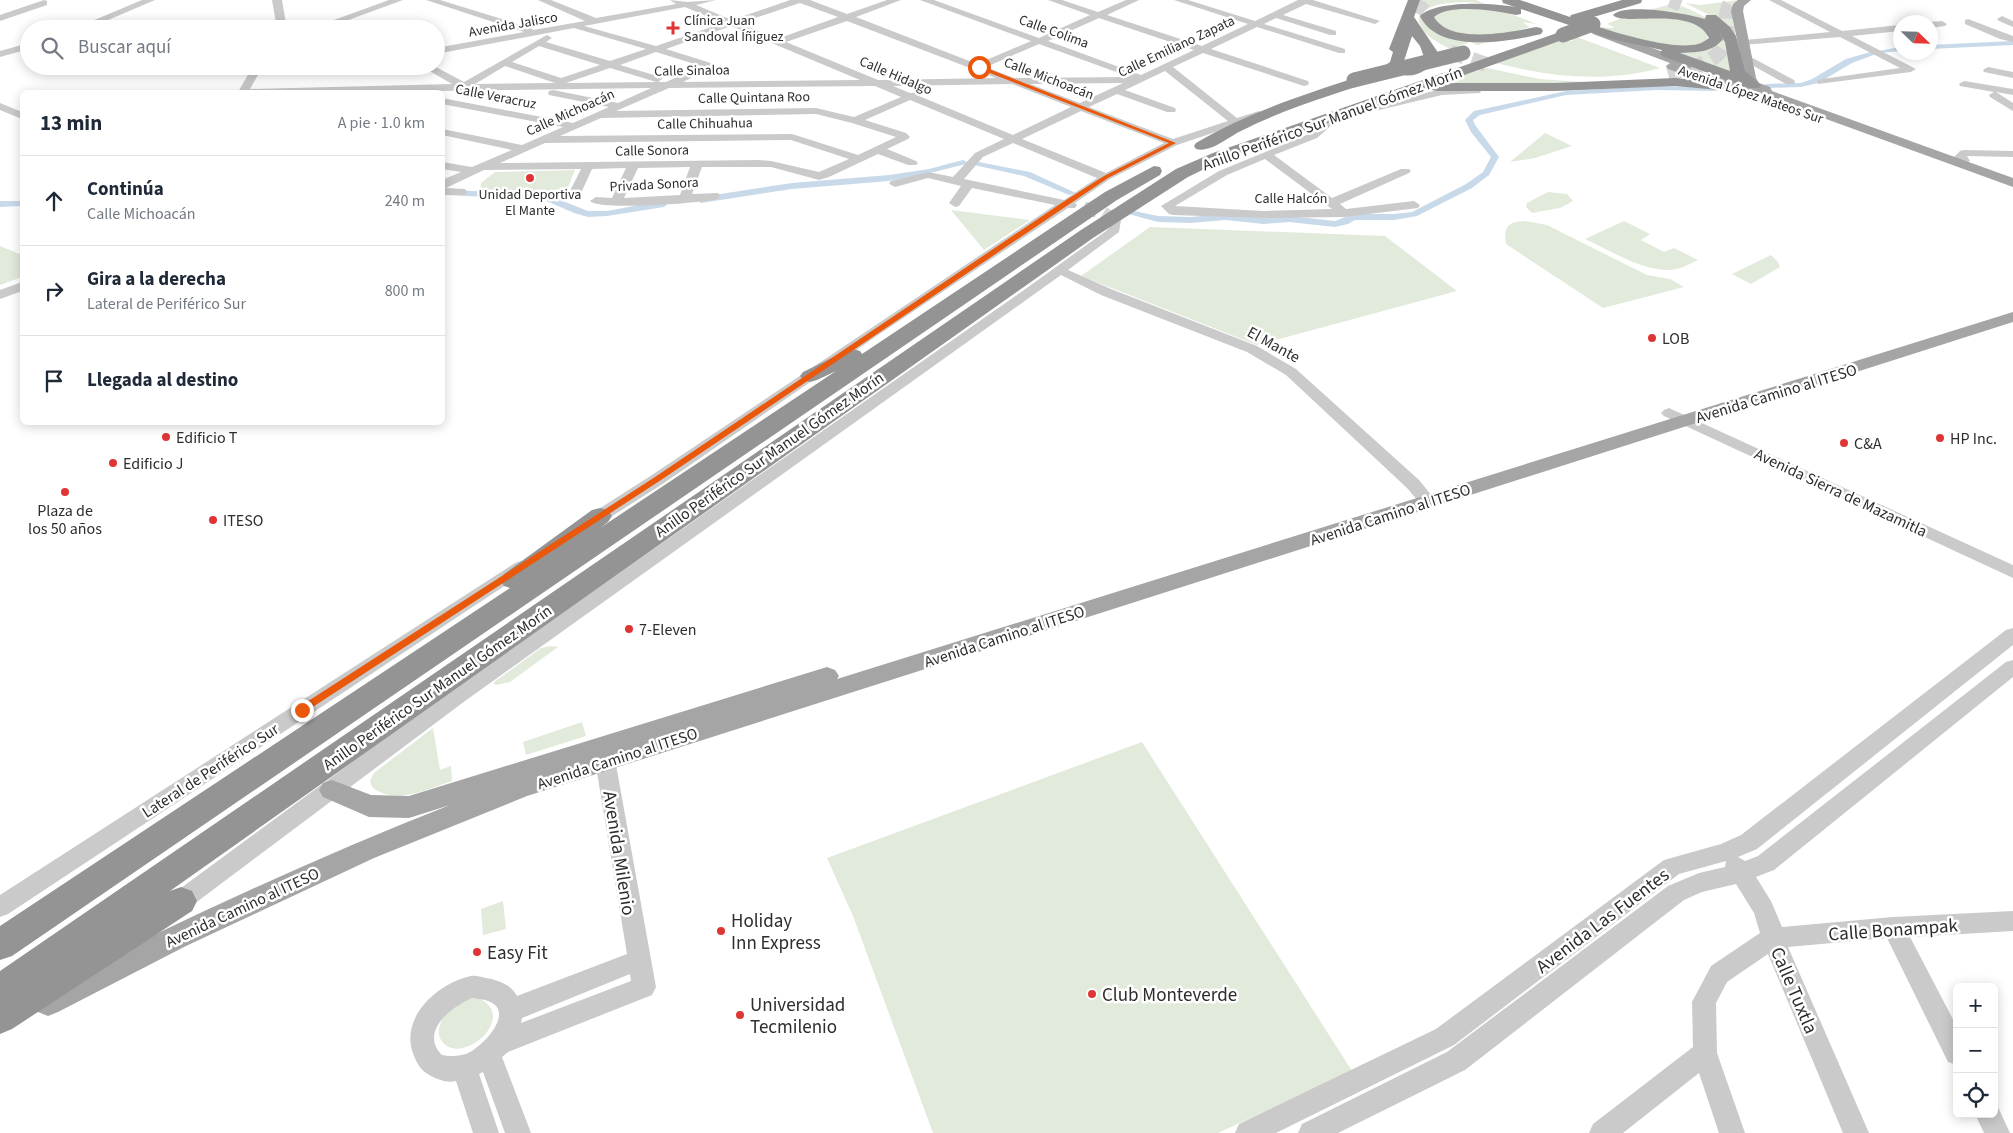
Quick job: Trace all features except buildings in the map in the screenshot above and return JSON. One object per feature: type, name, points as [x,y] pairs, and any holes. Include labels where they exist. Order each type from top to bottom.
[{"type":"highway","points":[[1259,114],[1310,91],[1387,66],[1394,54],[1414,0]]},
{"type":"highway","points":[[1422,0],[1418,19],[1420,27],[1429,38],[1456,52]]},
{"type":"highway","name":"Avenida López Mateos Sur","points":[[1488,0],[1590,26]]},
{"type":"highway","name":"Anillo Periférico Sur Manuel Gómez Morín","points":[[0,945],[1111,196],[1162,166],[1202,146],[1293,108],[1373,88],[1546,28],[1636,0]]},
{"type":"highway","points":[[1512,6],[1460,3],[1435,8],[1427,16],[1431,23],[1440,29],[1459,36],[1479,39],[1504,38],[1546,28]]},
{"type":"highway","points":[[1620,15],[1643,8],[1679,3],[1705,15],[1725,29],[1733,42],[1738,73],[1742,78],[1744,88]]},
{"type":"highway","name":"Avenida López Mateos Sur","points":[[1512,6],[1664,68],[1744,88]]},
{"type":"highway","points":[[1620,15],[1650,13],[1682,17],[1705,26],[1714,32],[1716,38],[1709,45],[1686,49],[1666,48],[1632,41]]},
{"type":"highway","name":"Anillo Periférico Sur Manuel Gómez Morín","points":[[0,990],[248,820],[896,365],[1133,203],[1182,173],[1219,156],[1620,15]]},
{"type":"highway","points":[[1259,114],[1293,108],[1426,64],[1430,59],[1430,50],[1412,28],[1408,18]]},
{"type":"highway","points":[[1590,26],[1632,41],[1744,88]]},
{"type":"highway","points":[[1293,108],[1384,74],[1396,64],[1406,34]]},
{"type":"highway","points":[[1259,114],[1354,80],[1456,52],[1521,38]]},
{"type":"highway","points":[[1492,66],[1557,78],[1595,81],[1625,80],[1664,68]]},
{"type":"highway","points":[[1408,91],[1431,87],[1556,86],[1664,82],[1744,88]]},
{"type":"highway","points":[[1346,115],[1366,104]]},
{"type":"highway","points":[[1133,203],[1223,174]]},
{"type":"highway","points":[[810,376],[930,319]]},
{"type":"highway","points":[[736,498],[896,365]]},
{"type":"highway","points":[[234,786],[600,516]]},
{"type":"highway","points":[[6,1021],[181,901]]},
{"type":"main road","points":[[1744,88],[1750,78],[1748,58],[1738,11],[1739,4],[1746,0]]},
{"type":"main road","name":"Avenida López Mateos Sur","points":[[1590,26],[1744,88],[2013,188]]},
{"type":"main road","points":[[1744,88],[2013,179]]},
{"type":"main road","points":[[1744,88],[2013,193]]},
{"type":"main road","name":"Avenida López Mateos Sur","points":[[1744,88],[2013,182]]},
{"type":"main road","name":"Avenida Camino al ITESO","points":[[332,790],[369,806],[409,807],[604,754],[1684,415],[2013,306]]},
{"type":"main road","name":"Avenida Camino al ITESO","points":[[1684,415],[2013,318]]},
{"type":"main road","name":"Avenida Camino al ITESO","points":[[6,1021],[176,937],[365,850],[604,754]]},
{"type":"street","points":[[0,18],[48,4],[30,0]]},
{"type":"street","points":[[100,20],[150,0]]},
{"type":"street","points":[[280,20],[277,2],[290,0]]},
{"type":"street","points":[[340,20],[398,0]]},
{"type":"street","points":[[431,0],[528,30]]},
{"type":"street","points":[[543,0],[630,36],[632,38],[631,41]]},
{"type":"street","name":"Avenida Jalisco","points":[[496,39],[528,30],[588,19],[683,2],[711,0]]},
{"type":"street","points":[[549,86],[800,0]]},
{"type":"street","name":"Calle Michoacán","points":[[800,0],[1174,143]]},
{"type":"street","points":[[777,42],[896,0]]},
{"type":"street","name":"Calle Colima","points":[[926,0],[1040,40],[1142,79]]},
{"type":"street","points":[[1053,0],[1304,83]]},
{"type":"street","points":[[855,120],[1134,0]]},
{"type":"street","points":[[1179,0],[1342,50]]},
{"type":"street","points":[[1305,0],[1375,21]]},
{"type":"street","name":"Calle Emiliano Zapata","points":[[957,180],[979,155],[1305,0]]},
{"type":"street","points":[[1774,0],[1911,69],[1822,82]]},
{"type":"street","points":[[123,2],[138,5]]},
{"type":"street","name":"Avenida Jalisco","points":[[445,48],[574,27],[683,2]]},
{"type":"street","name":"Calle Hidalgo","points":[[683,2],[1106,177]]},
{"type":"street","points":[[1276,15],[1333,33]]},
{"type":"street","points":[[2002,19],[2013,24]]},
{"type":"street","points":[[1968,22],[2012,39]]},
{"type":"street","points":[[1938,24],[1942,24]]},
{"type":"street","points":[[574,27],[657,49]]},
{"type":"street","points":[[445,98],[562,29]]},
{"type":"street","points":[[1745,43],[1893,29]]},
{"type":"street","points":[[538,43],[612,64],[672,84]]},
{"type":"street","points":[[0,54],[20,48]]},
{"type":"street","name":"Calle Michoacán","points":[[445,184],[710,66],[657,49]]},
{"type":"street","points":[[1886,56],[1893,55]]},
{"type":"street","points":[[1748,58],[1790,82]]},
{"type":"street","points":[[505,63],[561,81]]},
{"type":"street","points":[[1167,67],[1236,122]]},
{"type":"street","points":[[1988,70],[2013,75]]},
{"type":"street","points":[[244,90],[253,75]]},
{"type":"street","points":[[442,75],[463,87]]},
{"type":"street","name":"Calle Sinaloa","points":[[378,90],[874,81],[1142,79]]},
{"type":"street","points":[[2013,84],[1966,80],[2013,92]]},
{"type":"street","points":[[533,86],[547,91],[619,106]]},
{"type":"street","points":[[1116,90],[1171,110]]},
{"type":"street","points":[[1223,174],[1266,154],[1313,136],[1324,128],[1325,124],[1346,115],[1442,92],[1476,91]]},
{"type":"street","points":[[1994,95],[2013,108]]},
{"type":"street","points":[[1104,96],[1134,108]]},
{"type":"street","name":"Calle Veracruz","points":[[445,101],[573,126]]},
{"type":"street","points":[[0,106],[20,115]]},
{"type":"street","name":"Calle Quintana Roo","points":[[600,115],[691,126],[816,111],[855,120],[904,137],[879,150]]},
{"type":"street","points":[[1068,209],[1106,177],[1174,143],[1259,114]]},
{"type":"street","name":"Calle Chihuahua","points":[[546,140],[662,152],[691,126],[792,137],[860,159]]},
{"type":"street","points":[[445,133],[524,149]]},
{"type":"street","points":[[860,159],[879,150],[912,163]]},
{"type":"street","name":"Calle Sonora","points":[[445,165],[478,169],[634,166],[662,152],[697,164],[771,164],[819,176],[860,159]]},
{"type":"street","points":[[1964,161],[1960,157],[1964,153],[2013,154]]},
{"type":"street","points":[[1266,154],[1344,212]]},
{"type":"street","points":[[685,198],[697,164]]},
{"type":"street","points":[[575,193],[588,166]]},
{"type":"street","points":[[616,202],[634,166]]},
{"type":"street","points":[[1332,203],[1405,171]]},
{"type":"street","name":"Calle Halcón","points":[[1223,174],[1167,206],[1169,209],[1181,212],[1248,213],[1344,212],[1414,205]]},
{"type":"street","points":[[896,183],[928,175],[970,183],[1068,209],[1084,208]]},
{"type":"street","points":[[955,203],[970,183]]},
{"type":"street","points":[[445,191],[462,192]]},
{"type":"street","name":"Privada Sonora","points":[[596,201],[643,202],[714,196]]},
{"type":"street","name":"Lateral de Periférico Sur","points":[[0,907],[600,516],[916,303],[964,278],[1048,223],[1061,217],[1068,209]]},
{"type":"street","points":[[181,901],[459,695],[1110,234],[1115,229],[1115,220]]},
{"type":"street","points":[[889,392],[943,344],[1093,240],[1103,229]]},
{"type":"street","name":"El Mante","points":[[1067,274],[1106,292],[1252,349],[1292,372],[1424,497]]},
{"type":"street","points":[[0,294],[20,287]]},
{"type":"street","name":"Avenida Sierra de Mazamitla","points":[[1684,415],[2013,562]]},
{"type":"street","name":"Avenida Sierra de Mazamitla","points":[[1684,415],[2013,572]]},
{"type":"street","name":"Avenida Las Fuentes","points":[[1262,1130],[1445,1037],[1672,867],[1726,852],[1749,842],[2013,635]]},
{"type":"street","name":"Avenida Las Fuentes","points":[[1311,1133],[1456,1061],[1676,893],[1699,882],[1741,873],[1766,864],[2013,667]]},
{"type":"street","name":"Avenida Milenio","points":[[496,1048],[644,988],[604,754]]},
{"type":"street","name":"Calle Tuxtla","points":[[1726,852],[1762,904],[1770,922],[1772,938],[1856,1133]]},
{"type":"street","name":"Calle Bonampak","points":[[1772,938],[1893,927],[2013,921]]},
{"type":"street","points":[[1893,927],[1953,1045]]},
{"type":"street","points":[[1732,1133],[1705,1053],[1704,1002],[1719,974],[1772,938]]},
{"type":"street","points":[[512,1010],[638,960]]},
{"type":"street","points":[[486,987],[499,992],[507,1000],[512,1010],[509,1027],[496,1048],[465,1068],[451,1070],[439,1067],[429,1061],[423,1052],[424,1028],[432,1014],[443,1001],[457,992],[486,987]]},
{"type":"street","points":[[496,1048],[518,1133]]},
{"type":"street","points":[[1602,1133],[1705,1053]]},
{"type":"street","points":[[465,1068],[486,1133]]},
{"type":"street","points":[[1990,1118],[1997,1133]]},
{"type":"green space","points":[[1424,0],[1476,0],[1486,4],[1459,2],[1439,5],[1425,11],[1421,17],[1424,23],[1432,28],[1490,41],[1478,45],[1470,42],[1452,48],[1455,51],[1438,43],[1427,35],[1420,25],[1419,15]]},
{"type":"green space","points":[[1739,0],[1731,5],[1736,40],[1711,16],[1685,3],[1700,5]]},
{"type":"green space","points":[[1454,5],[1508,13],[1537,24],[1523,22],[1529,27],[1503,36],[1461,34],[1448,30],[1433,20],[1436,11]]},
{"type":"green space","points":[[1668,5],[1674,8],[1681,8],[1679,5],[1693,11],[1714,23],[1720,29],[1727,42],[1730,68],[1733,76],[1656,48],[1711,48],[1717,45],[1721,39],[1711,27],[1645,11]]},
{"type":"green space","points":[[1629,15],[1660,16],[1692,23],[1708,35],[1707,40],[1696,45],[1683,47],[1669,46],[1639,40],[1599,27],[1613,28],[1607,24]]},
{"type":"green space","points":[[1574,36],[1660,68],[1619,76],[1598,77],[1558,75],[1496,63],[1560,41],[1573,41],[1570,38]]},
{"type":"green space","points":[[1487,68],[1539,79],[1598,83],[1431,85]]},
{"type":"green space","points":[[1545,133],[1572,146],[1535,158],[1510,162]]},
{"type":"green space","name":"Unidad Deportiva El Mante","points":[[575,170],[566,192],[480,190],[481,183],[495,172]]},
{"type":"green space","points":[[1548,192],[1567,194],[1573,201],[1560,208],[1532,213],[1526,207],[1527,203]]},
{"type":"green space","points":[[951,210],[1030,220],[984,250]]},
{"type":"green space","points":[[1525,221],[1547,225],[1647,275],[1670,279],[1684,287],[1603,308],[1506,244],[1505,233],[1508,226],[1514,222]]},
{"type":"green space","points":[[1624,221],[1650,234],[1641,240],[1664,252],[1674,248],[1698,260],[1676,269],[1653,268],[1629,260],[1585,239]]},
{"type":"green space","points":[[1150,227],[1385,236],[1457,291],[1257,345],[1081,276]]},
{"type":"green space","points":[[0,246],[20,254],[20,278],[0,285]]},
{"type":"green space","points":[[1771,255],[1780,267],[1751,284],[1732,274]]},
{"type":"green space","points":[[558,647],[510,682],[496,685],[493,683],[541,648]]},
{"type":"green space","points":[[582,722],[586,736],[526,755],[523,742]]},
{"type":"green space","points":[[433,728],[440,770],[451,766],[452,781],[401,796],[381,793],[372,787],[370,781],[374,773]]},
{"type":"green space","name":"Club Monteverde","points":[[1142,742],[1352,1071],[1218,1133],[933,1133],[853,916],[827,858]]},
{"type":"green space","points":[[503,901],[506,929],[483,935],[481,909]]},
{"type":"green space","points":[[478,998],[489,1006],[493,1015],[486,1034],[467,1047],[457,1049],[447,1046],[441,1040],[439,1033],[440,1026],[447,1012],[460,1002]]},
{"type":"waterway","points":[[1938,47],[2013,43]]},
{"type":"waterway","points":[[1881,51],[1893,50]]},
{"type":"waterway","points":[[1766,86],[1801,85],[1815,81],[1849,61],[1874,53]]},
{"type":"waterway","points":[[1129,213],[1158,219],[1191,220],[1225,217],[1264,221],[1289,219],[1335,224],[1345,222],[1353,217],[1394,217],[1414,214],[1469,186],[1486,173],[1495,157],[1471,125],[1469,120],[1477,113],[1566,93],[1657,88],[1719,89]]},
{"type":"waterway","points":[[701,200],[792,186],[889,178],[930,171],[963,162]]},
{"type":"waterway","points":[[977,163],[1027,174],[1072,193]]},
{"type":"waterway","points":[[449,193],[545,197],[588,214],[607,214],[664,204]]},
{"type":"waterway","points":[[0,204],[20,204]]},
{"type":"tunnel","points":[[1406,34],[1415,11],[1424,0]]},
{"type":"tunnel","points":[[1670,0],[1681,4]]},
{"type":"tunnel","points":[[1668,74],[1688,69],[1716,56],[1726,40],[1727,10],[1733,0]]},
{"type":"tunnel","points":[[1450,52],[1491,66]]},
{"type":"tunnel","points":[[1084,208],[1103,213],[1115,220]]},
{"type":"place","name":"Clínica Juan Sandoval Íñiguez","points":[[673,28]]},
{"type":"place","name":"Unidad Deportiva El Mante","points":[[530,178]]},
{"type":"place","name":"LOB","points":[[1652,338]]},
{"type":"place","name":"Edificio T","points":[[166,437]]},
{"type":"place","name":"HP Inc.","points":[[1940,438]]},
{"type":"place","name":"C&A","points":[[1844,443]]},
{"type":"place","name":"Edificio J","points":[[113,463]]},
{"type":"place","name":"Plaza de los 50 años","points":[[65,492]]},
{"type":"place","name":"ITESO","points":[[213,520]]},
{"type":"place","name":"7-Eleven","points":[[629,629]]},
{"type":"place","name":"Holiday Inn Express","points":[[721,931]]},
{"type":"place","name":"Easy Fit","points":[[477,952]]},
{"type":"place","name":"Club Monteverde","points":[[1092,994]]},
{"type":"place","name":"Universidad Tecmilenio","points":[[740,1015]]},
{"type":"route","points":[[302,710],[658,479],[1065,203],[1106,177],[1174,143],[979,67]]}]
